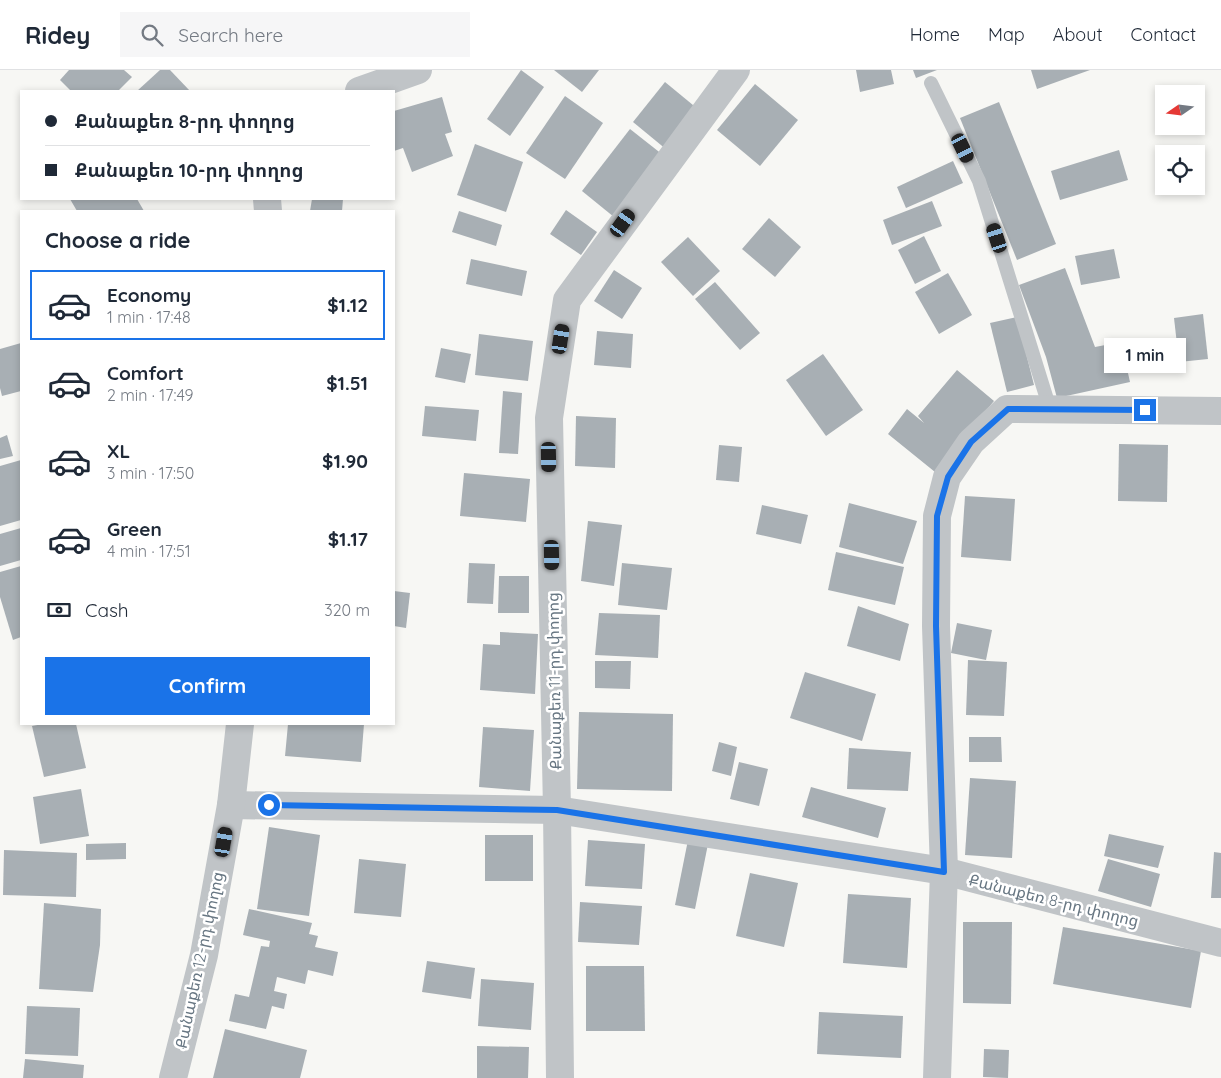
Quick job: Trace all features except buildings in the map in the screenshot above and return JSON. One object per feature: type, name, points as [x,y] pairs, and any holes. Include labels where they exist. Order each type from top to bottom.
[{"type":"street","points":[[362,90],[418,70]]},
{"type":"street","name":"Քանաքեռ 11-րդ փողոց","points":[[560,1078],[557,810],[548,418],[567,300],[736,70]]},
{"type":"street","points":[[937,1078],[944,872],[936,626],[937,516],[948,477],[971,442],[1008,409],[1221,411]]},
{"type":"street","name":"Քանաքեռ 12-րդ փողոց","points":[[173,1078],[204,955],[231,805],[240,725]]},
{"type":"street","name":"Քանաքեռ 8-րդ փողոց","points":[[231,805],[557,810],[944,872],[1221,943]]},
{"type":"lane","points":[[931,83],[979,181],[1050,409]]},
{"type":"route","points":[[269,805],[557,810],[944,872],[936,626],[937,516],[948,477],[971,442],[1008,409],[1145,410]]}]
